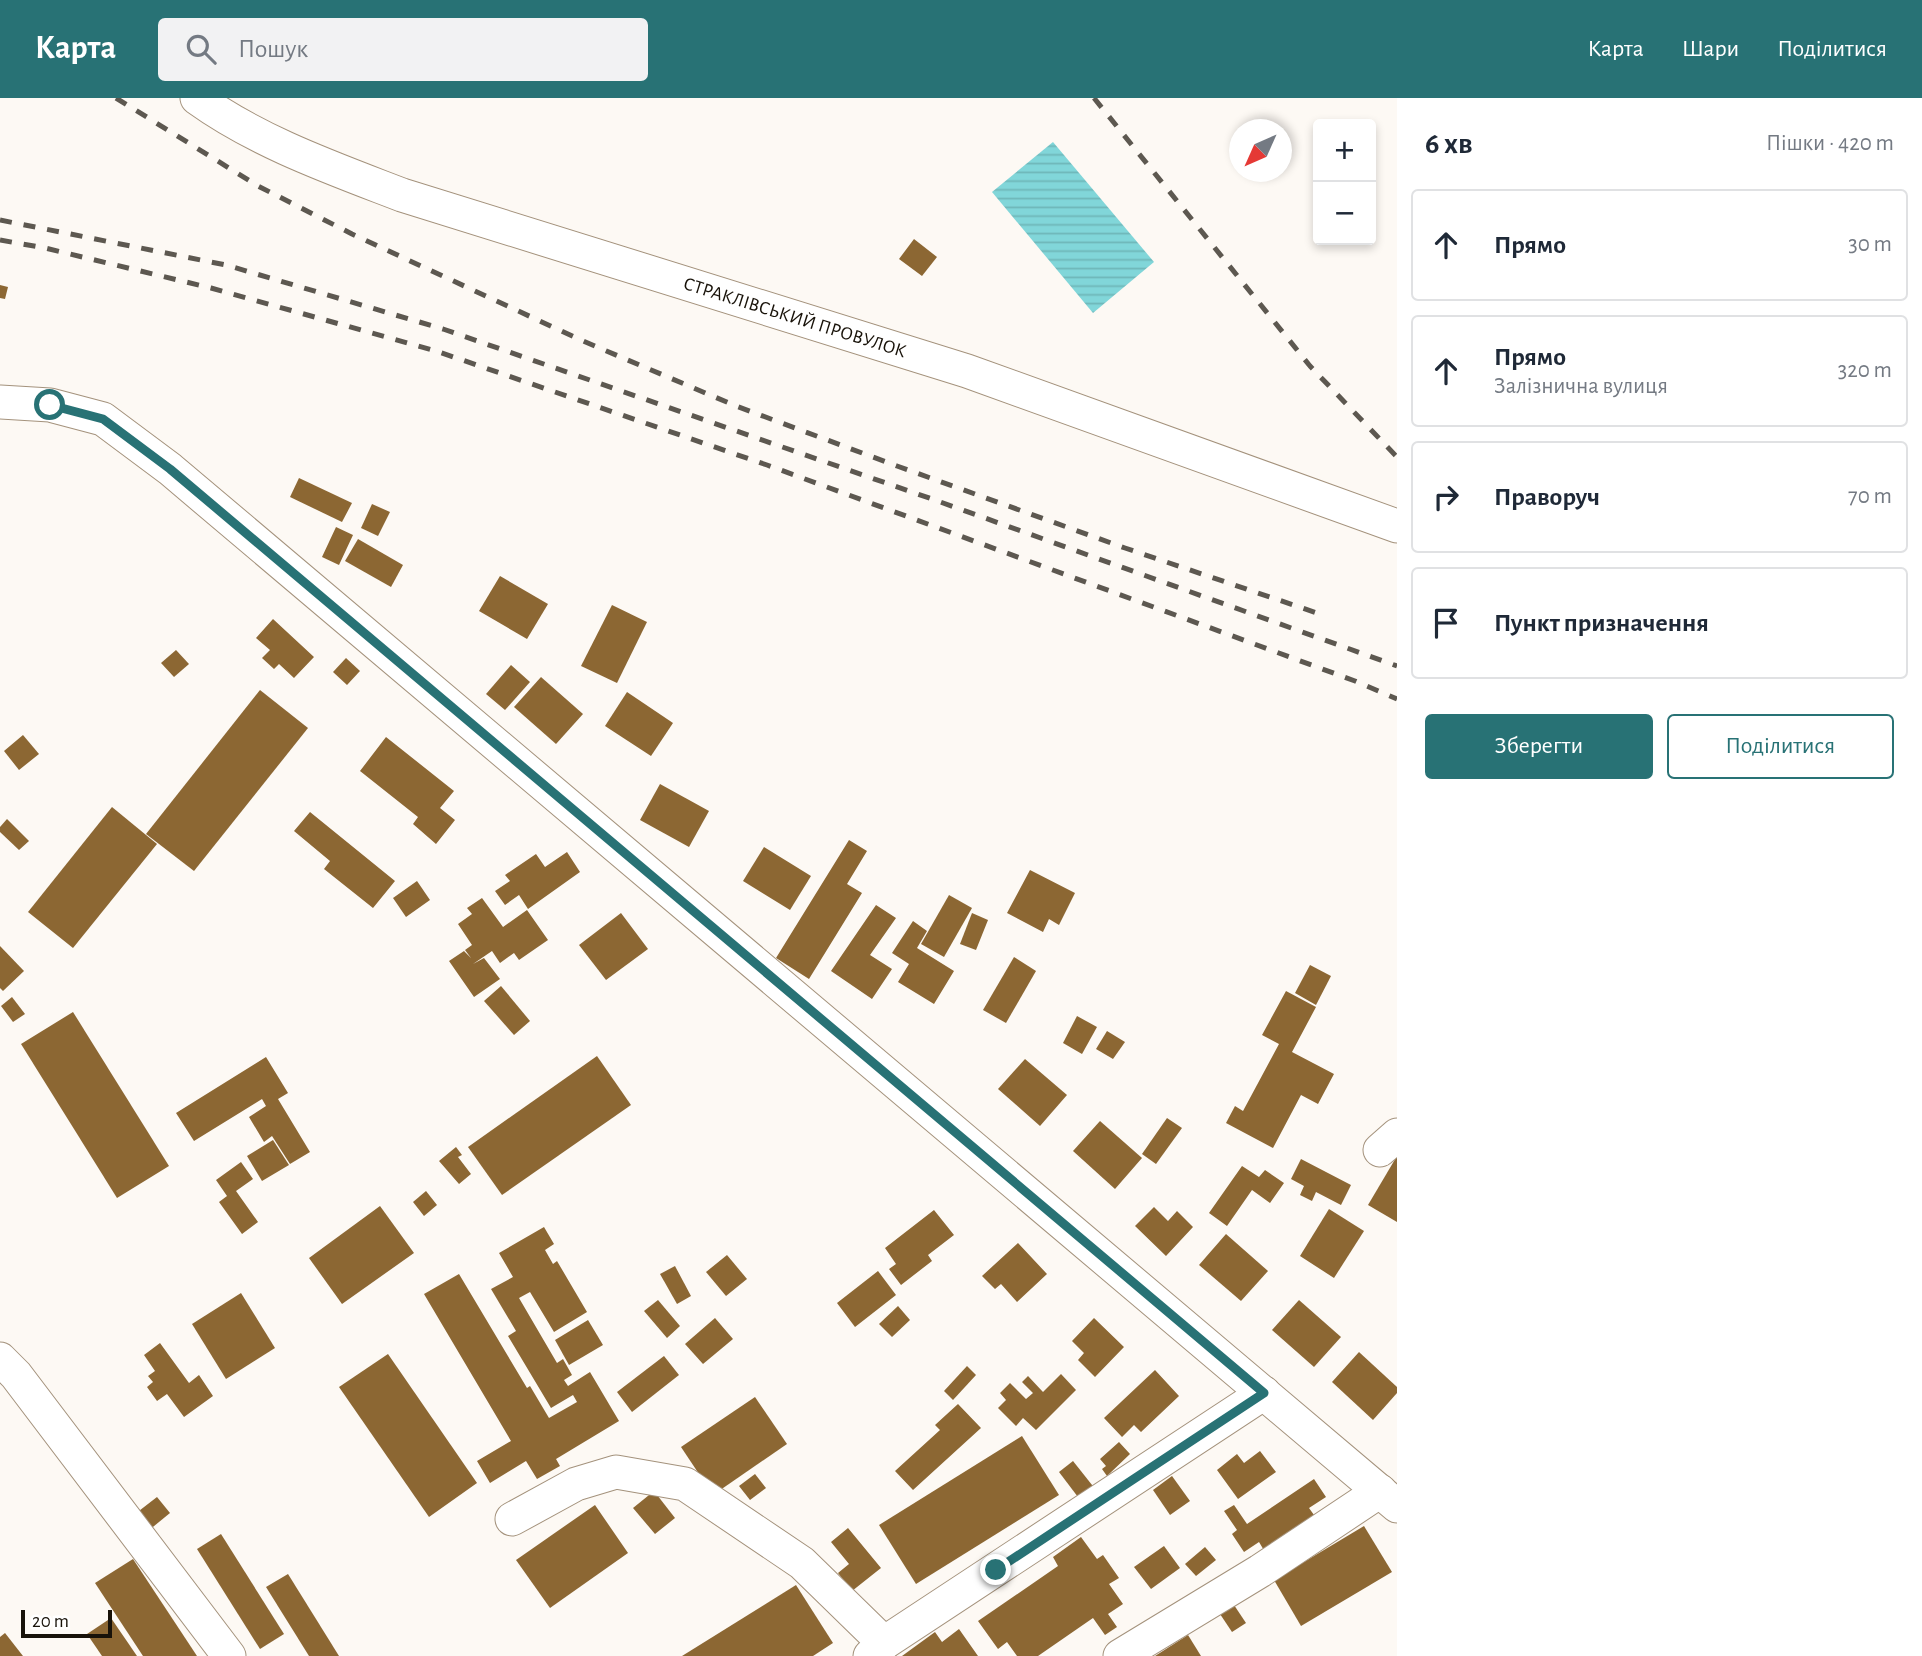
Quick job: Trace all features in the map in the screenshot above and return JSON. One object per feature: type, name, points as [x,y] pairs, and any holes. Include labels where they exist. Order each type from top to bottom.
[{"type":"street","name":"СТРАКЛІВСЬКИЙ ПРОВУЛОК","points":[[197,98],[217,112],[302,155],[402,195],[967,371],[1397,526]]},
{"type":"street","points":[[0,402],[50,405],[103,419],[170,469],[1388,1498],[1260,1571],[1120,1656]]},
{"type":"street","points":[[0,1359],[16,1375],[229,1656]]},
{"type":"street","points":[[512,1519],[576,1484],[616,1472],[685,1485],[802,1563],[877,1650],[1264,1393]]},
{"type":"water","points":[[1053,142],[1154,262],[1093,313],[992,192]]},
{"type":"building","points":[[914,239],[937,257],[922,276],[899,259]]},
{"type":"building","points":[[0,285],[8,287],[5,299],[0,298]]},
{"type":"building","points":[[299,478],[352,503],[342,522],[290,497]]},
{"type":"building","points":[[372,504],[390,512],[378,536],[361,528]]},
{"type":"building","points":[[336,527],[353,535],[339,565],[322,557]]},
{"type":"building","points":[[358,539],[403,565],[391,587],[345,561]]},
{"type":"building","points":[[500,576],[548,604],[527,639],[479,611]]},
{"type":"building","points":[[612,605],[647,622],[617,683],[581,666]]},
{"type":"building","points":[[273,619],[314,657],[294,678],[279,664],[274,669],[262,658],[270,650],[256,638]]},
{"type":"building","points":[[176,650],[189,664],[174,677],[161,663]]},
{"type":"building","points":[[346,658],[360,671],[347,685],[333,672]]},
{"type":"building","points":[[511,665],[530,682],[505,710],[486,694]]},
{"type":"building","points":[[541,677],[583,714],[556,744],[514,707]]},
{"type":"building","points":[[260,690],[308,728],[194,871],[146,834]]},
{"type":"building","points":[[627,692],[673,723],[651,756],[605,726]]},
{"type":"building","points":[[23,735],[39,754],[19,770],[4,751]]},
{"type":"building","points":[[386,737],[454,791],[440,808],[455,820],[436,844],[413,824],[418,817],[360,771]]},
{"type":"building","points":[[660,784],[709,811],[689,847],[640,820]]},
{"type":"building","points":[[112,807],[157,844],[73,948],[28,912]]},
{"type":"building","points":[[310,812],[395,881],[373,908],[324,869],[330,861],[294,831]]},
{"type":"building","points":[[7,819],[29,841],[19,850],[0,832],[0,827]]},
{"type":"building","points":[[849,840],[867,851],[847,884],[862,893],[809,979],[776,958]]},
{"type":"building","points":[[764,847],[811,876],[790,910],[743,881]]},
{"type":"building","points":[[567,852],[580,872],[528,909],[519,895],[505,905],[495,891],[510,881],[505,875],[536,854],[545,867]]},
{"type":"building","points":[[1030,870],[1075,893],[1059,925],[1049,919],[1043,932],[1007,913]]},
{"type":"building","points":[[417,881],[430,900],[406,917],[393,898]]},
{"type":"building","points":[[949,895],[972,908],[944,957],[921,944]]},
{"type":"building","points":[[482,898],[503,927],[527,910],[548,940],[519,960],[514,953],[500,963],[492,951],[473,964],[484,958],[500,979],[474,997],[449,961],[464,951],[471,958],[465,950],[472,945],[458,924],[472,914],[467,908]]},
{"type":"building","points":[[876,905],[896,918],[870,955],[892,969],[872,999],[831,971]]},
{"type":"building","points":[[621,913],[648,949],[606,980],[579,945]]},
{"type":"building","points":[[972,913],[988,920],[976,950],[960,944]]},
{"type":"building","points":[[913,921],[927,931],[917,948],[954,971],[934,1004],[898,982],[909,964],[892,953]]},
{"type":"building","points":[[0,946],[24,971],[3,991],[0,988]]},
{"type":"building","points":[[1014,957],[1036,971],[1006,1023],[983,1010]]},
{"type":"building","points":[[1310,965],[1331,976],[1316,1005],[1295,993]]},
{"type":"building","points":[[501,986],[530,1021],[514,1035],[484,1001]]},
{"type":"building","points":[[1286,991],[1316,1007],[1292,1052],[1334,1074],[1318,1104],[1301,1095],[1273,1148],[1226,1123],[1235,1106],[1243,1111],[1279,1044],[1262,1035]]},
{"type":"building","points":[[12,997],[25,1014],[13,1022],[1,1006]]},
{"type":"building","points":[[73,1012],[169,1166],[117,1198],[21,1044]]},
{"type":"building","points":[[1077,1016],[1097,1027],[1082,1054],[1063,1043]]},
{"type":"building","points":[[1107,1031],[1125,1042],[1113,1059],[1096,1049]]},
{"type":"building","points":[[597,1056],[631,1105],[502,1195],[468,1147]]},
{"type":"building","points":[[266,1057],[288,1093],[278,1099],[310,1152],[290,1164],[272,1136],[264,1142],[249,1117],[266,1106],[262,1099],[194,1141],[176,1113]]},
{"type":"building","points":[[1025,1059],[1067,1095],[1040,1126],[998,1089]]},
{"type":"building","points":[[1167,1118],[1182,1128],[1156,1164],[1142,1154]]},
{"type":"building","points":[[1100,1121],[1142,1158],[1115,1189],[1073,1151]]},
{"type":"building","points":[[273,1140],[289,1165],[262,1181],[247,1156]]},
{"type":"building","points":[[456,1147],[462,1155],[458,1157],[471,1174],[459,1184],[439,1161]]},
{"type":"building","points":[[1397,1156],[1397,1222],[1368,1205]]},
{"type":"building","points":[[1301,1159],[1351,1185],[1341,1205],[1316,1192],[1312,1201],[1300,1195],[1304,1186],[1291,1179]]},
{"type":"building","points":[[241,1162],[253,1179],[236,1191],[258,1222],[242,1234],[219,1202],[227,1196],[216,1180]]},
{"type":"building","points":[[1242,1166],[1259,1177],[1265,1170],[1284,1183],[1270,1203],[1252,1190],[1227,1226],[1209,1213]]},
{"type":"building","points":[[426,1191],[437,1205],[424,1216],[413,1202]]},
{"type":"building","points":[[380,1206],[414,1253],[342,1304],[309,1258]]},
{"type":"building","points":[[1154,1207],[1168,1221],[1177,1211],[1193,1227],[1166,1256],[1135,1226]]},
{"type":"building","points":[[1329,1209],[1364,1231],[1334,1278],[1300,1256]]},
{"type":"building","points":[[934,1210],[954,1235],[928,1255],[932,1261],[901,1285],[889,1269],[896,1264],[885,1248]]},
{"type":"building","points":[[544,1227],[554,1244],[545,1250],[553,1264],[557,1261],[587,1312],[554,1332],[530,1292],[519,1298],[557,1363],[563,1359],[572,1375],[564,1380],[568,1386],[590,1372],[619,1421],[556,1459],[560,1466],[537,1479],[526,1461],[490,1483],[477,1461],[511,1441],[424,1294],[459,1274],[527,1388],[530,1386],[549,1418],[577,1402],[573,1395],[551,1408],[508,1336],[516,1331],[491,1289],[513,1277],[499,1253]]},
{"type":"building","points":[[1226,1234],[1268,1271],[1241,1301],[1199,1265]]},
{"type":"building","points":[[1018,1243],[1047,1274],[1017,1302],[1001,1284],[995,1289],[982,1276]]},
{"type":"building","points":[[727,1255],[747,1279],[726,1296],[706,1272]]},
{"type":"building","points":[[675,1266],[691,1296],[677,1304],[660,1274]]},
{"type":"building","points":[[878,1271],[896,1295],[855,1327],[837,1303]]},
{"type":"building","points":[[241,1293],[275,1348],[226,1379],[192,1324]]},
{"type":"building","points":[[658,1300],[680,1326],[667,1338],[644,1311]]},
{"type":"building","points":[[1299,1300],[1341,1337],[1314,1367],[1272,1330]]},
{"type":"building","points":[[898,1306],[910,1320],[892,1337],[879,1324]]},
{"type":"building","points":[[715,1318],[733,1339],[703,1364],[685,1344]]},
{"type":"building","points":[[1094,1318],[1124,1347],[1095,1377],[1078,1360],[1084,1353],[1072,1341]]},
{"type":"building","points":[[588,1320],[603,1345],[569,1365],[555,1340]]},
{"type":"building","points":[[160,1343],[189,1383],[199,1375],[213,1396],[184,1417],[167,1394],[157,1401],[147,1387],[153,1382],[148,1376],[155,1371],[144,1355]]},
{"type":"building","points":[[1359,1352],[1397,1387],[1397,1393],[1373,1420],[1332,1382]]},
{"type":"building","points":[[388,1354],[477,1483],[429,1517],[339,1387]]},
{"type":"building","points":[[664,1356],[679,1375],[632,1412],[617,1392]]},
{"type":"building","points":[[967,1366],[976,1375],[953,1400],[944,1391]]},
{"type":"building","points":[[1155,1370],[1179,1396],[1141,1432],[1134,1425],[1122,1437],[1104,1418]]},
{"type":"building","points":[[1061,1374],[1076,1390],[1036,1430],[1023,1418],[1016,1426],[998,1408],[1006,1400],[1000,1393],[1010,1383],[1026,1399],[1033,1393],[1022,1382],[1028,1376],[1043,1392]]},
{"type":"building","points":[[755,1397],[787,1444],[713,1495],[681,1447]]},
{"type":"building","points":[[958,1404],[981,1428],[913,1490],[895,1471],[940,1430],[935,1425]]},
{"type":"building","points":[[1022,1436],[1059,1495],[916,1584],[879,1525]]},
{"type":"building","points":[[1119,1442],[1130,1454],[1107,1476],[1102,1469],[1106,1466],[1100,1459]]},
{"type":"building","points":[[1260,1451],[1276,1472],[1238,1499],[1217,1470],[1237,1454],[1244,1463]]},
{"type":"building","points":[[1073,1461],[1096,1490],[1081,1501],[1059,1472]]},
{"type":"building","points":[[755,1474],[766,1488],[750,1500],[739,1486]]},
{"type":"building","points":[[1172,1476],[1190,1501],[1170,1515],[1153,1490]]},
{"type":"building","points":[[1314,1479],[1326,1497],[1309,1508],[1314,1515],[1282,1536],[1284,1540],[1265,1552],[1259,1542],[1244,1552],[1232,1534],[1237,1530],[1224,1511],[1234,1505],[1247,1524]]},
{"type":"building","points":[[654,1491],[675,1518],[655,1534],[633,1508]]},
{"type":"building","points":[[157,1497],[170,1513],[148,1531],[135,1514]]},
{"type":"building","points":[[595,1505],[628,1553],[550,1608],[516,1560]]},
{"type":"building","points":[[1364,1526],[1392,1572],[1301,1626],[1274,1580]]},
{"type":"building","points":[[848,1528],[881,1568],[852,1591],[838,1573],[849,1564],[831,1542]]},
{"type":"building","points":[[221,1534],[284,1634],[260,1649],[197,1549]]},
{"type":"building","points":[[1081,1537],[1097,1559],[1103,1555],[1119,1578],[1109,1584],[1123,1604],[1108,1614],[1117,1627],[1105,1635],[1093,1618],[1038,1656],[1017,1656],[1007,1642],[998,1649],[978,1621],[1058,1566],[1053,1557]]},
{"type":"building","points":[[1164,1546],[1180,1568],[1151,1589],[1134,1567]]},
{"type":"building","points":[[1205,1547],[1216,1560],[1196,1576],[1185,1564]]},
{"type":"building","points":[[133,1559],[197,1656],[143,1656],[95,1583]]},
{"type":"building","points":[[288,1574],[339,1656],[309,1656],[266,1587]]},
{"type":"building","points":[[796,1585],[833,1643],[813,1656],[682,1656]]},
{"type":"building","points":[[1232,1602],[1246,1623],[1232,1632],[1218,1611]]},
{"type":"building","points":[[111,1618],[137,1656],[102,1656],[87,1634]]},
{"type":"building","points":[[959,1629],[978,1656],[902,1656],[935,1632],[942,1642]]},
{"type":"building","points":[[5,1633],[23,1656],[0,1656],[0,1637]]},
{"type":"building","points":[[1188,1635],[1201,1656],[1155,1656]]},
{"type":"railway","points":[[116,98],[258,186],[352,234],[583,341],[736,406],[897,466],[1125,548],[1320,614]]},
{"type":"railway","points":[[1094,98],[1310,366],[1397,457]]},
{"type":"railway","points":[[0,220],[226,265],[443,329],[932,499],[1397,666]]},
{"type":"railway","points":[[0,240],[45,248],[211,288],[436,351],[767,465],[1355,681],[1397,699]]},
{"type":"route","points":[[50,405],[103,419],[170,469],[1264,1393],[996,1570]]}]
